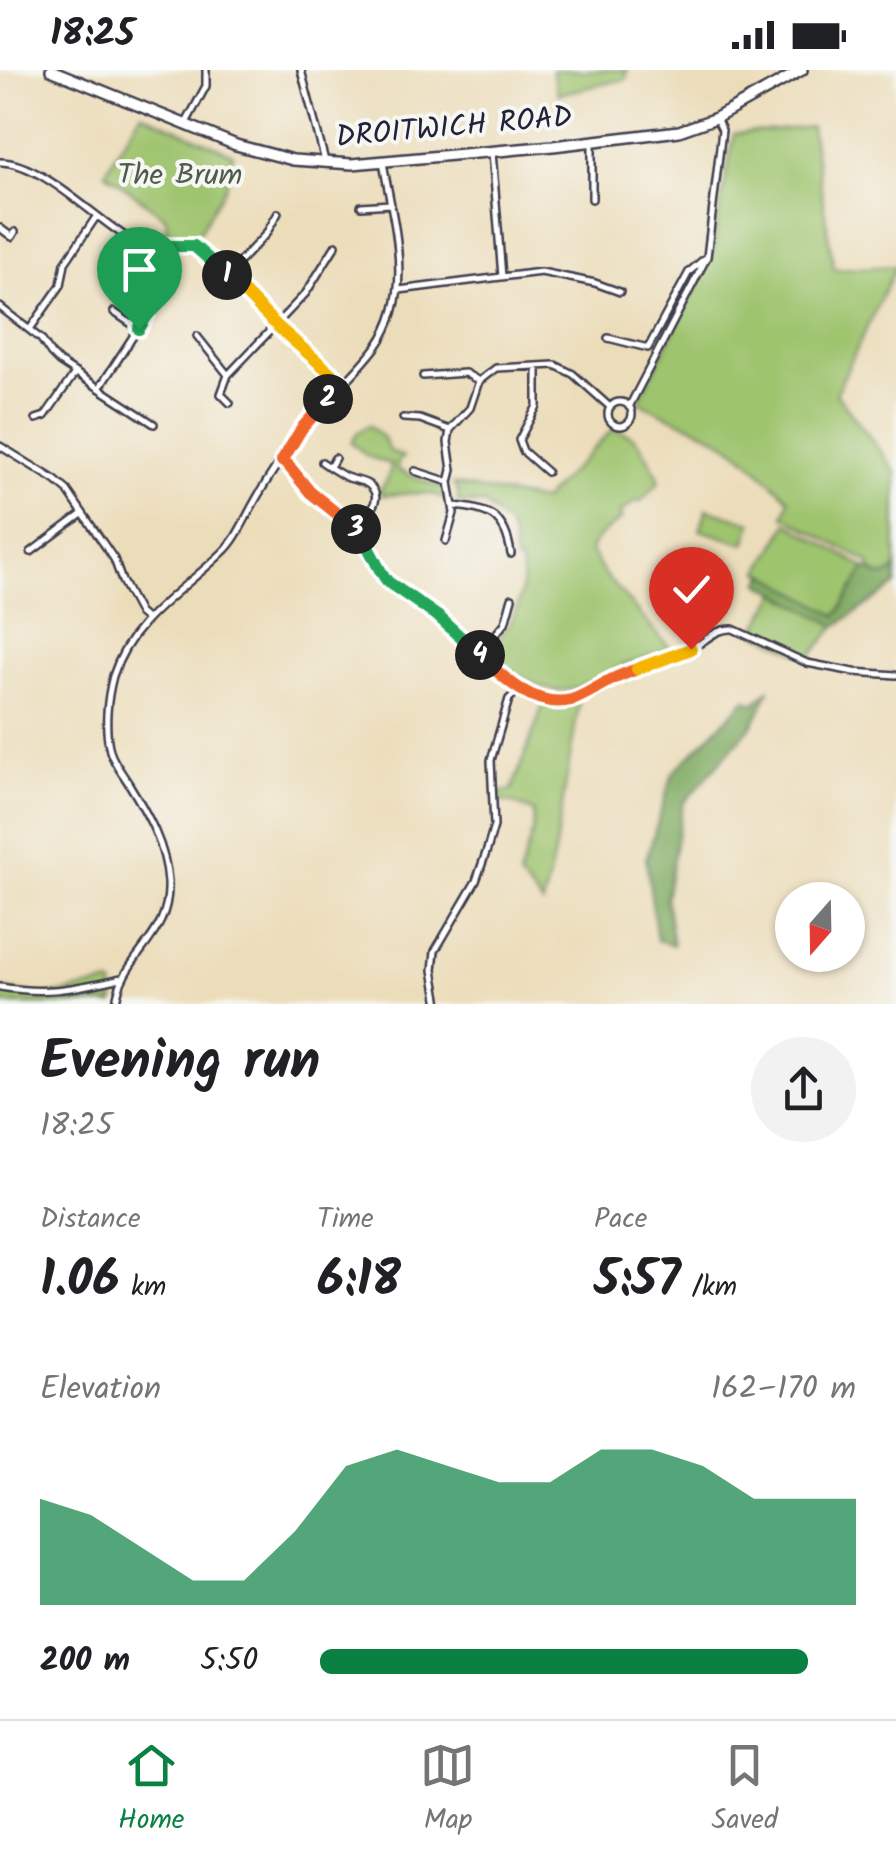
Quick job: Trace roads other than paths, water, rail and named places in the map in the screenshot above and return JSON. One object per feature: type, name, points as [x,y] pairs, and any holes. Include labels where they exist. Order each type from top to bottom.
[{"type":"main road","name":"DROITWICH ROAD","points":[[51,70],[184,126],[266,154],[326,164],[383,162],[678,132],[716,118],[802,70]]},
{"type":"street","points":[[184,126],[206,86],[206,70]]},
{"type":"street","points":[[301,70],[326,164]]},
{"type":"street","points":[[629,406],[707,257],[722,130],[716,118]]},
{"type":"street","points":[[592,142],[592,199]]},
{"type":"street","points":[[492,152],[502,277]]},
{"type":"street","points":[[0,161],[34,170],[96,217],[145,246],[194,246],[342,383]]},
{"type":"street","points":[[116,1004],[122,978],[162,920],[168,903],[168,878],[146,812],[110,753],[107,714],[114,674],[126,648],[156,608],[229,546],[302,428],[377,346],[391,322],[400,290],[400,259],[383,162]]},
{"type":"street","points":[[361,206],[390,204]]},
{"type":"street","points":[[227,275],[266,234],[278,213]]},
{"type":"street","points":[[30,329],[62,286],[64,262],[96,217]]},
{"type":"street","points":[[0,228],[12,238],[15,232]]},
{"type":"street","points":[[230,403],[222,394],[228,375],[306,293],[336,245]]},
{"type":"street","points":[[100,387],[147,315],[145,246]]},
{"type":"street","points":[[608,338],[648,348],[688,272],[707,257]]},
{"type":"street","points":[[400,290],[540,272],[604,283],[620,292]]},
{"type":"street","points":[[0,307],[30,329],[50,354],[75,373],[154,424]]},
{"type":"street","points":[[114,312],[139,329]]},
{"type":"street","points":[[198,336],[228,375]]},
{"type":"street","points":[[446,541],[454,506],[449,482],[450,430],[470,408],[479,380],[496,368],[546,364],[564,369],[610,407]]},
{"type":"street","points":[[536,366],[537,406],[519,440],[523,451],[547,472]]},
{"type":"street","points":[[36,419],[45,416],[75,373]]},
{"type":"street","points":[[423,376],[434,379],[465,373],[479,380]]},
{"type":"street","points":[[619,402],[629,406],[630,420],[620,426],[610,420],[610,407],[619,402]]},
{"type":"street","points":[[403,418],[420,419],[450,430]]},
{"type":"street","points":[[0,446],[67,490],[114,558],[139,613],[147,620]]},
{"type":"street","points":[[330,468],[336,458]]},
{"type":"street","points":[[282,461],[310,492],[362,536],[388,582],[440,618],[519,690],[546,700],[574,700],[612,679],[691,649],[725,629],[733,629],[807,663],[896,675]]},
{"type":"street","points":[[322,462],[369,485],[374,494],[371,511],[353,526]]},
{"type":"street","points":[[416,470],[449,482]]},
{"type":"street","points":[[454,506],[478,508],[500,522],[509,538],[510,554]]},
{"type":"street","points":[[32,552],[82,514]]},
{"type":"street","points":[[479,654],[505,623],[512,598]]},
{"type":"street","points":[[439,1004],[433,970],[435,951],[476,881],[494,826],[490,760],[509,699],[506,680]]},
{"type":"street","points":[[509,699],[519,690]]},
{"type":"street","points":[[0,986],[54,992],[122,978]]},
{"type":"park label","name":"The Brum","points":[[180,176]]}]
